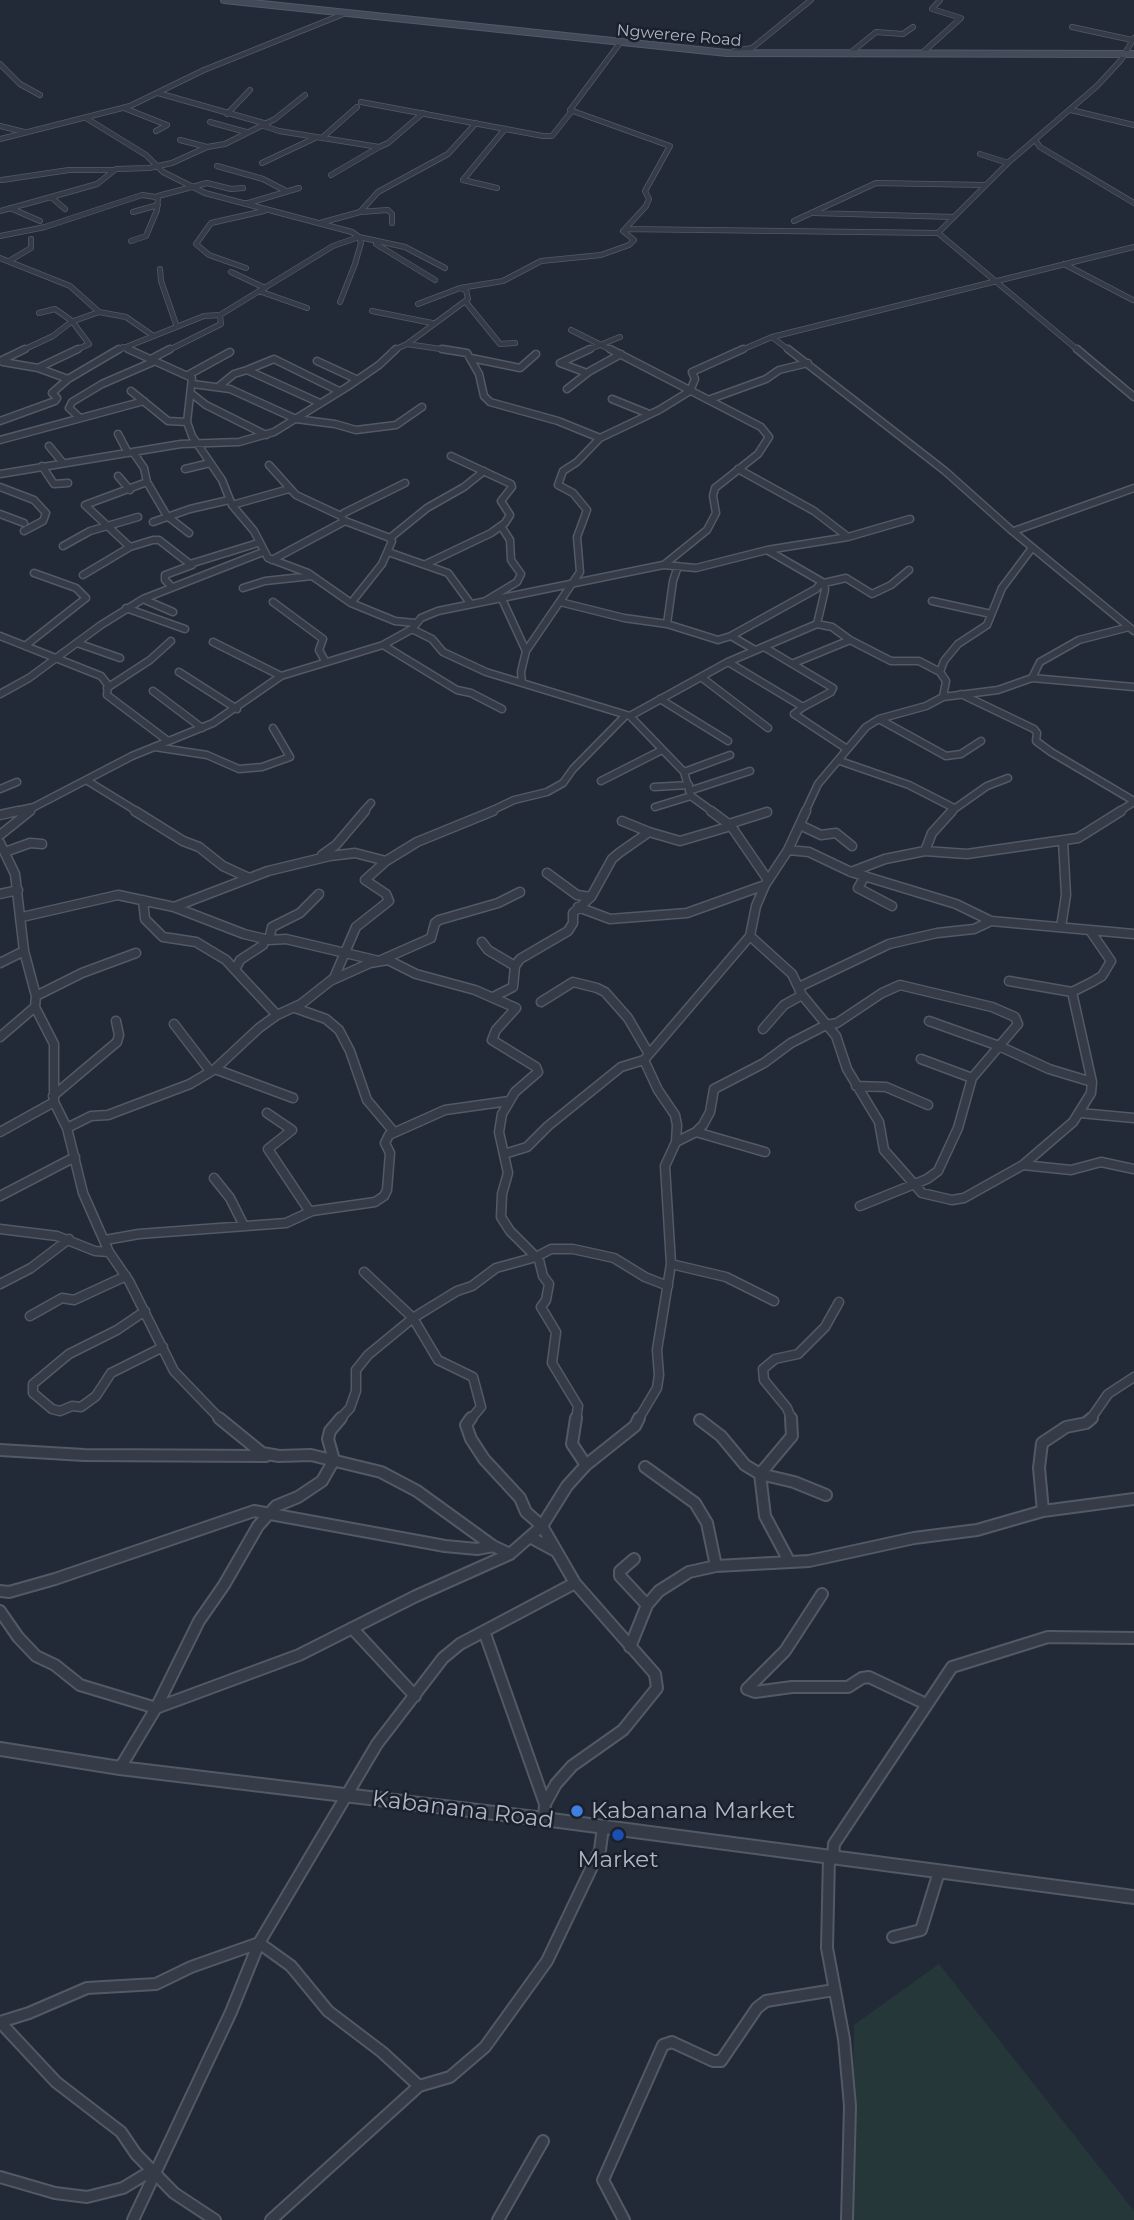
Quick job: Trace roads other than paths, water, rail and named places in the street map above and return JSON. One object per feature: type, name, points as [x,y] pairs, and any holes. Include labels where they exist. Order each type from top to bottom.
[{"type":"main road","name":"Ngwerere Road","points":[[224,0],[727,53],[1134,54]]},
{"type":"street","points":[[727,53],[752,48],[811,0]]},
{"type":"street","points":[[921,54],[961,18],[932,9],[940,0]]},
{"type":"street","points":[[0,139],[124,108],[204,70],[346,13]]},
{"type":"street","points":[[1091,30],[1101,23]]},
{"type":"street","points":[[849,54],[876,32],[904,34],[913,27]]},
{"type":"street","points":[[938,233],[1009,163],[1112,71],[1133,39],[1072,27]]},
{"type":"street","points":[[262,163],[320,137],[359,104],[552,136],[620,43]]},
{"type":"street","points":[[0,64],[20,84],[40,95]]},
{"type":"street","points":[[227,114],[250,90]]},
{"type":"street","points":[[158,93],[279,131],[379,147]]},
{"type":"street","points":[[2,180],[64,170],[115,170],[158,166],[183,160],[207,147],[225,144],[265,125],[305,95]]},
{"type":"street","points":[[124,108],[167,125],[156,131]]},
{"type":"street","points":[[1071,110],[1134,125]]},
{"type":"street","points":[[418,304],[460,288],[503,281],[541,261],[601,255],[629,245],[634,240],[623,231],[646,206],[649,199],[645,191],[670,146],[571,112]]},
{"type":"street","points":[[331,175],[388,143],[423,113]]},
{"type":"street","points":[[86,118],[146,155],[165,173],[205,193],[352,232],[393,252],[435,280]]},
{"type":"street","points":[[210,122],[246,132]]},
{"type":"street","points":[[360,212],[378,192],[444,156],[476,123]]},
{"type":"street","points":[[0,126],[25,132]]},
{"type":"street","points":[[497,188],[463,180],[505,129]]},
{"type":"street","points":[[180,140],[207,147]]},
{"type":"street","points":[[1035,140],[1040,147],[1134,203]]},
{"type":"street","points":[[980,154],[1009,163]]},
{"type":"street","points":[[217,166],[263,179],[286,191]]},
{"type":"street","points":[[0,211],[97,184],[115,170]]},
{"type":"street","points":[[0,236],[45,227],[145,194],[156,197],[209,183],[231,189],[243,188]]},
{"type":"street","points":[[794,221],[876,183],[985,186]]},
{"type":"street","points":[[245,204],[299,188]]},
{"type":"street","points":[[51,197],[65,209]]},
{"type":"street","points":[[131,241],[146,236],[158,205],[156,197]]},
{"type":"street","points":[[133,212],[158,205]]},
{"type":"street","points":[[10,208],[40,221]]},
{"type":"street","points":[[246,268],[209,255],[196,244],[211,223],[268,210]]},
{"type":"street","points":[[318,224],[360,212],[388,210],[392,214],[392,223]]},
{"type":"street","points":[[811,213],[954,218]]},
{"type":"street","points":[[625,229],[938,233],[1134,397]]},
{"type":"street","points":[[340,302],[362,237]]},
{"type":"street","points":[[0,421],[55,401],[57,398],[52,393],[68,379],[123,347],[152,335],[161,335],[204,316],[220,315],[332,246],[362,237],[405,247],[445,268]]},
{"type":"street","points":[[9,261],[31,248],[31,239]]},
{"type":"street","points":[[522,683],[521,672],[526,651],[571,586],[578,580],[580,572],[577,537],[587,510],[573,493],[562,489],[558,481],[563,471],[578,462],[600,438],[690,391],[695,379],[692,372],[772,337],[1134,247]]},
{"type":"street","points":[[1122,250],[1134,256]]},
{"type":"street","points":[[0,258],[61,282],[99,312],[126,317],[152,335]]},
{"type":"street","points":[[1064,264],[1133,300]]},
{"type":"street","points":[[160,269],[161,281],[177,327]]},
{"type":"street","points":[[231,272],[307,308]]},
{"type":"street","points":[[0,472],[195,443],[239,442],[265,435],[296,419],[379,365],[393,351],[407,344],[468,299],[467,293],[460,288]]},
{"type":"street","points":[[465,301],[500,344],[515,343]]},
{"type":"street","points":[[38,368],[89,344],[71,323],[54,309],[39,313]]},
{"type":"street","points":[[372,311],[432,323]]},
{"type":"street","points":[[0,361],[53,336],[71,323],[99,312]]},
{"type":"street","points":[[80,418],[69,408],[72,402],[221,324],[220,315]]},
{"type":"street","points":[[190,321],[201,333]]},
{"type":"street","points":[[571,331],[602,344],[761,427],[769,437],[758,454],[713,492],[716,513],[708,530],[663,565]]},
{"type":"street","points":[[587,373],[560,363],[620,337]]},
{"type":"street","points":[[772,337],[945,471],[1032,548],[1132,629]]},
{"type":"street","points":[[407,344],[462,352],[471,358],[520,368],[536,354]]},
{"type":"street","points":[[123,347],[192,378],[187,422],[195,443],[222,480],[231,502],[254,531],[263,552],[272,560],[312,576],[351,603],[413,626],[432,639],[439,650],[485,672],[627,716],[684,772],[690,791],[730,825],[766,882]]},
{"type":"street","points":[[188,375],[230,352]]},
{"type":"street","points":[[567,389],[587,373],[621,354]]},
{"type":"street","points":[[471,358],[480,374],[484,396],[490,402],[558,421],[600,438]]},
{"type":"street","points":[[218,387],[234,374],[274,359],[310,374],[339,391]]},
{"type":"street","points":[[0,361],[38,368],[68,379]]},
{"type":"street","points":[[317,362],[356,379]]},
{"type":"street","points":[[708,400],[766,379],[779,370],[808,363]]},
{"type":"street","points":[[247,370],[320,403]]},
{"type":"street","points":[[193,384],[218,387],[250,397],[296,419],[360,430],[396,425],[422,407]]},
{"type":"street","points":[[131,391],[171,422],[187,422]]},
{"type":"street","points":[[192,394],[206,405],[265,435]]},
{"type":"street","points":[[612,399],[649,414]]},
{"type":"street","points":[[0,440],[144,401]]},
{"type":"street","points":[[118,434],[144,468],[147,482],[167,516],[189,533]]},
{"type":"street","points":[[49,446],[63,463]]},
{"type":"street","points":[[426,564],[502,526],[510,515],[501,499],[512,485],[451,456]]},
{"type":"street","points":[[185,469],[210,463]]},
{"type":"street","points":[[269,465],[289,489],[343,519],[390,538]]},
{"type":"street","points":[[42,466],[54,484],[68,483]]},
{"type":"street","points":[[738,469],[814,511],[848,537]]},
{"type":"street","points":[[390,538],[426,508],[464,487],[484,471]]},
{"type":"street","points":[[118,476],[130,490]]},
{"type":"street","points":[[130,547],[85,505],[147,482]]},
{"type":"street","points":[[272,560],[405,483]]},
{"type":"street","points":[[0,487],[34,500],[46,513],[43,521],[24,531]]},
{"type":"street","points":[[1014,531],[1134,488]]},
{"type":"street","points":[[153,522],[167,516],[289,489]]},
{"type":"street","points":[[0,514],[24,523]]},
{"type":"street","points":[[63,545],[105,526],[138,517]]},
{"type":"street","points":[[0,835],[34,807],[114,764],[202,728],[237,709],[254,693],[281,676],[383,645],[427,615],[470,603],[571,586],[663,565],[696,568],[766,551],[848,537],[910,519]]},
{"type":"street","points":[[488,600],[517,582],[521,574],[511,560],[510,540],[502,526]]},
{"type":"street","points":[[351,603],[376,573],[388,552],[392,541],[390,538]]},
{"type":"street","points":[[83,575],[130,547],[159,540],[187,563],[194,564]]},
{"type":"street","points":[[172,587],[165,580],[165,575],[258,543]]},
{"type":"street","points":[[940,672],[944,661],[958,644],[986,625],[996,608],[1002,588],[1032,548]]},
{"type":"street","points":[[766,551],[823,582],[825,590],[817,624]]},
{"type":"street","points":[[0,694],[56,660],[126,608],[263,552]]},
{"type":"street","points":[[388,552],[451,575],[470,603]]},
{"type":"street","points":[[667,624],[678,566]]},
{"type":"street","points":[[560,602],[624,618],[667,624],[718,640],[731,636],[816,589],[823,582],[846,578],[872,594],[891,585],[908,570]]},
{"type":"street","points":[[25,646],[86,598],[76,588],[34,573]]},
{"type":"street","points":[[243,588],[265,581],[312,576]]},
{"type":"street","points":[[143,599],[173,612]]},
{"type":"street","points":[[502,599],[526,651]]},
{"type":"street","points":[[932,601],[991,614]]},
{"type":"street","points":[[273,602],[323,639],[319,650],[325,661]]},
{"type":"street","points":[[126,608],[185,629]]},
{"type":"street","points":[[67,1128],[91,1116],[108,1115],[190,1084],[212,1070],[277,1015],[301,1004],[334,978],[356,927],[389,901],[386,894],[365,880],[386,861],[417,842],[469,822],[514,800],[547,792],[563,783],[573,769],[627,716],[728,662],[817,624],[832,627],[850,640],[891,661],[919,661],[940,672],[946,681],[943,697]]},
{"type":"street","points":[[1031,678],[1040,662],[1079,640],[1132,629]]},
{"type":"street","points":[[0,636],[101,676],[108,685],[107,695],[168,741]]},
{"type":"street","points":[[731,636],[755,650]]},
{"type":"street","points":[[794,663],[850,640]]},
{"type":"street","points":[[107,688],[150,660],[171,641]]},
{"type":"street","points":[[213,642],[281,676]]},
{"type":"street","points":[[78,643],[120,658]]},
{"type":"street","points":[[383,645],[457,690],[471,693],[502,709]]},
{"type":"street","points":[[764,647],[832,688],[831,692],[794,714],[847,749]]},
{"type":"street","points":[[728,662],[803,707]]},
{"type":"street","points":[[179,672],[237,709]]},
{"type":"street","points":[[701,677],[768,728]]},
{"type":"street","points":[[504,1154],[527,1147],[548,1126],[621,1067],[647,1057],[750,936],[756,906],[766,882],[788,850],[813,792],[840,761],[860,732],[879,719],[926,706],[943,697],[998,690],[1031,678],[1134,687]]},
{"type":"street","points":[[153,691],[202,728]]},
{"type":"street","points":[[851,872],[885,859],[925,850],[967,854],[1079,838],[1134,802],[1051,752],[1036,741],[1037,733],[1034,729],[991,711],[961,694]]},
{"type":"street","points":[[660,699],[728,741]]},
{"type":"street","points":[[879,719],[946,756],[961,754],[981,741]]},
{"type":"street","points":[[155,747],[207,755],[239,769],[255,768],[290,757],[273,728]]},
{"type":"street","points":[[601,781],[662,750]]},
{"type":"street","points":[[684,772],[730,755]]},
{"type":"street","points":[[840,761],[909,785],[954,807]]},
{"type":"street","points":[[655,807],[690,791],[750,771]]},
{"type":"street","points":[[925,850],[932,833],[954,807],[988,786],[1008,778]]},
{"type":"street","points":[[86,780],[183,841],[199,847],[223,866],[249,878]]},
{"type":"street","points":[[0,789],[17,782]]},
{"type":"street","points":[[654,787],[690,791]]},
{"type":"street","points":[[316,858],[328,852],[371,803]]},
{"type":"street","points":[[0,816],[34,807]]},
{"type":"street","points":[[622,821],[680,841],[766,812]]},
{"type":"street","points":[[800,825],[821,835],[836,833],[852,846]]},
{"type":"street","points":[[493,997],[513,987],[515,965],[520,959],[568,931],[573,923],[573,912],[591,897],[612,859],[649,832]]},
{"type":"street","points":[[1062,927],[1066,895],[1063,841]]},
{"type":"street","points":[[0,843],[15,874],[24,951],[36,996],[35,1007],[54,1044],[54,1099],[67,1128],[83,1193],[109,1252],[126,1276],[174,1371],[209,1409],[252,1446],[262,1452],[279,1456]]},
{"type":"street","points":[[5,852],[30,843],[42,844]]},
{"type":"street","points":[[788,850],[809,852],[851,872],[956,904],[991,922],[1134,934]]},
{"type":"street","points":[[173,907],[249,878],[316,858],[355,853],[386,861]]},
{"type":"street","points":[[547,873],[577,895],[591,897]]},
{"type":"street","points":[[865,876],[858,888],[892,906]]},
{"type":"street","points":[[578,907],[610,919],[687,913],[766,882]]},
{"type":"street","points":[[0,894],[18,890]]},
{"type":"street","points":[[328,982],[431,939],[435,923],[439,920],[490,906],[520,892]]},
{"type":"street","points":[[235,970],[237,963],[263,945],[272,927],[300,913],[319,894]]},
{"type":"street","points":[[22,917],[118,895],[173,907],[221,927],[267,940],[286,939],[344,950],[379,961],[388,960],[416,974],[493,997],[516,1008],[496,1030],[492,1040],[538,1070],[509,1101],[502,1114],[499,1132],[508,1173],[502,1194],[501,1217],[510,1231],[536,1257],[549,1284],[546,1300],[541,1307],[556,1332],[552,1363],[578,1406],[572,1444],[586,1465]]},
{"type":"street","points":[[143,900],[145,919],[163,937],[196,942],[226,960],[277,1015]]},
{"type":"street","points":[[763,1029],[784,1004],[808,985],[871,951],[937,933],[974,929],[991,922]]},
{"type":"street","points":[[1009,981],[1072,992],[1102,976],[1111,961],[1110,956],[1091,932]]},
{"type":"street","points":[[750,936],[792,974],[800,991],[836,1037],[846,1069],[879,1122],[884,1150],[922,1193],[952,1200],[964,1198],[1023,1166],[1045,1149],[1080,1114],[1091,1093],[1092,1082],[1072,992]]},
{"type":"street","points":[[482,942],[488,950],[515,965]]},
{"type":"street","points":[[0,963],[24,951]]},
{"type":"street","points":[[36,996],[72,977],[136,953]]},
{"type":"street","points":[[0,1611],[18,1637],[36,1656],[55,1665],[80,1685],[156,1708],[299,1655],[510,1554],[542,1526],[567,1486],[586,1465],[621,1440],[635,1426],[657,1388],[661,1317],[671,1264],[665,1166],[676,1142],[675,1115],[658,1090],[647,1057],[628,1018],[605,992],[573,982],[541,1002]]},
{"type":"street","points":[[676,1142],[696,1132],[710,1112],[714,1089],[764,1063],[791,1043],[826,1025],[837,1023],[882,993],[904,985],[926,993],[992,1007],[1015,1017],[1018,1024],[972,1078],[958,1128],[943,1163],[927,1179],[860,1206]]},
{"type":"street","points":[[1,1035],[35,1007]]},
{"type":"street","points":[[292,1008],[318,1015],[339,1030],[350,1051],[367,1100],[394,1132]]},
{"type":"street","points":[[0,1132],[54,1099],[117,1042],[120,1035],[116,1021]]},
{"type":"street","points":[[929,1021],[999,1046],[1049,1069],[1092,1082]]},
{"type":"street","points":[[174,1024],[212,1070],[293,1098]]},
{"type":"street","points":[[921,1059],[972,1078]]},
{"type":"street","points":[[856,1086],[886,1087],[928,1105]]},
{"type":"street","points":[[105,1240],[139,1234],[286,1223],[310,1212],[375,1202],[384,1196],[390,1174],[390,1153],[385,1143],[394,1132],[445,1110],[509,1101]]},
{"type":"street","points":[[267,1113],[292,1130],[268,1149],[310,1212]]},
{"type":"street","points":[[1080,1114],[1134,1118]]},
{"type":"street","points":[[696,1132],[765,1152]]},
{"type":"street","points":[[0,1196],[75,1157]]},
{"type":"street","points":[[1023,1166],[1071,1170],[1101,1163],[1134,1169]]},
{"type":"street","points":[[214,1178],[230,1198],[244,1226]]},
{"type":"street","points":[[0,1229],[69,1239],[95,1251],[109,1252]]},
{"type":"street","points":[[0,1284],[31,1268],[69,1239]]},
{"type":"street","points":[[120,1768],[156,1708],[198,1621],[224,1585],[258,1525],[268,1512],[319,1485],[334,1460],[328,1439],[330,1431],[350,1408],[356,1391],[356,1370],[368,1355],[412,1318],[472,1286],[496,1268],[551,1250],[614,1258],[645,1277],[668,1286]]},
{"type":"street","points":[[671,1264],[726,1277],[774,1301]]},
{"type":"street","points":[[364,1272],[412,1318],[438,1360],[473,1377],[481,1407],[466,1425],[471,1439],[484,1459],[520,1498],[526,1512],[542,1526],[575,1583],[655,1674],[657,1688],[624,1730],[572,1766],[545,1804]]},
{"type":"street","points":[[30,1316],[62,1298],[74,1300],[126,1276]]},
{"type":"street","points":[[789,1562],[765,1516],[760,1474],[792,1436],[793,1427],[787,1408],[764,1380],[763,1369],[775,1359],[798,1354],[825,1327],[839,1302]]},
{"type":"street","points":[[145,1311],[117,1330],[69,1353],[33,1384],[33,1393],[52,1409],[60,1411],[72,1406],[81,1407],[96,1396],[111,1374],[137,1358],[163,1347]]},
{"type":"street","points":[[1043,1511],[1039,1468],[1042,1443],[1066,1427],[1092,1419],[1108,1394],[1134,1377]]},
{"type":"street","points":[[700,1420],[721,1436],[745,1465],[760,1474],[794,1482],[826,1495]]},
{"type":"street","points":[[0,1450],[84,1455],[311,1455],[360,1465],[394,1478],[493,1546],[510,1554]]},
{"type":"street","points":[[645,1466],[695,1503],[707,1523],[716,1566]]},
{"type":"street","points":[[630,1647],[646,1605],[675,1578],[689,1572],[716,1566],[789,1562],[850,1554],[914,1538],[977,1530],[1043,1511],[1134,1499]]},
{"type":"street","points":[[0,1591],[9,1592],[55,1578],[242,1513],[268,1512],[295,1520],[446,1546],[477,1549],[493,1546]]},
{"type":"street","points":[[530,1537],[554,1550]]},
{"type":"street","points":[[634,1559],[620,1571],[620,1576],[646,1605]]},
{"type":"street","points":[[134,2220],[152,2172],[206,2067],[259,1944],[377,1744],[443,1658],[484,1631],[575,1583]]},
{"type":"street","points":[[822,1594],[785,1651],[747,1689],[755,1692],[792,1687],[848,1687],[862,1678],[869,1677],[926,1704]]},
{"type":"street","points":[[352,1628],[415,1696]]},
{"type":"street","points":[[484,1631],[545,1804],[544,1819]]},
{"type":"street","points":[[847,2220],[850,2106],[844,2039],[827,1948],[834,1843],[952,1667],[1048,1637],[1134,1638]]},
{"type":"street","name":"Kabanana Road","points":[[0,1749],[120,1768],[544,1819],[1134,1897]]},
{"type":"street","points":[[271,2220],[419,2086],[450,2077],[485,2047],[547,1961],[595,1860],[602,1841],[603,1827]]},
{"type":"street","points":[[893,1937],[921,1930],[939,1872]]},
{"type":"street","points":[[215,2220],[174,2193],[152,2172],[121,2132],[56,2082],[0,2022],[88,1988],[156,1984],[191,1967],[259,1944]]},
{"type":"street","points":[[259,1944],[291,1966],[328,2011],[382,2052],[419,2086]]},
{"type":"street","points":[[624,2220],[603,2180],[663,2045],[672,2042],[721,2062],[757,2007],[766,2001],[834,1990]]},
{"type":"street","points":[[498,2220],[543,2141]]},
{"type":"street","points":[[0,2177],[55,2193],[87,2197],[123,2188],[152,2172]]},
{"type":"place","name":"Kabanana Market","points":[[577,1811]]},
{"type":"place","name":"Market","points":[[618,1835]]}]
